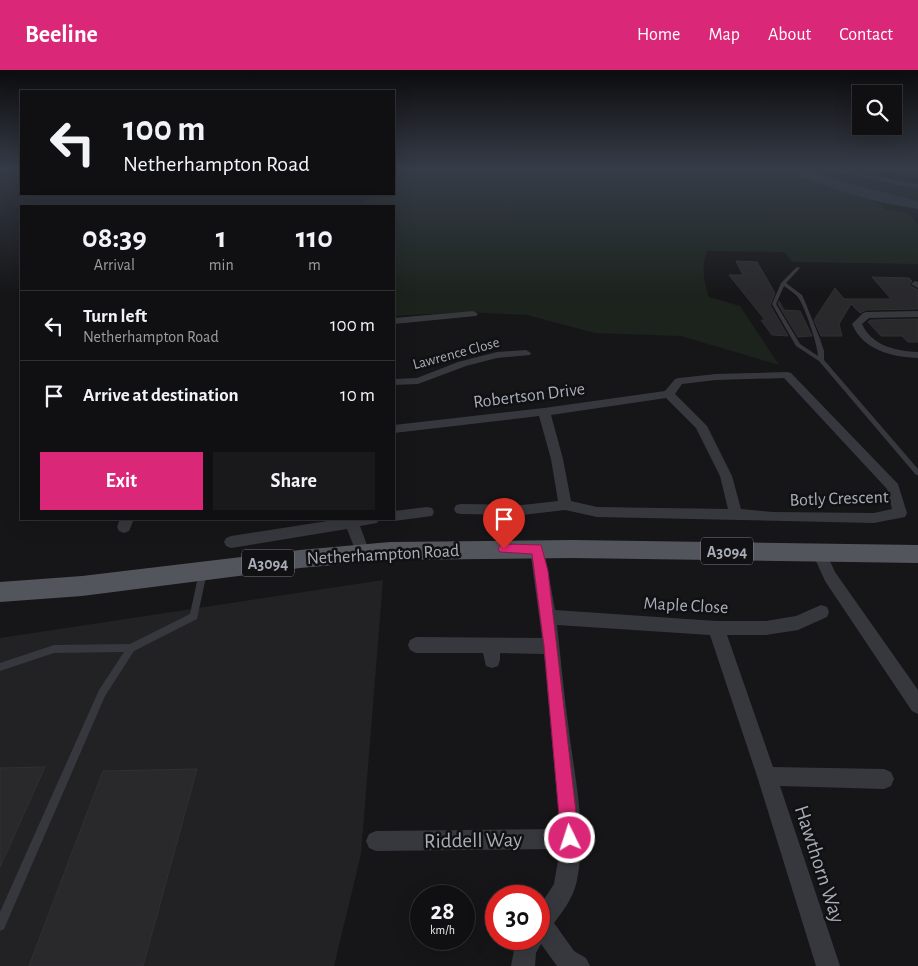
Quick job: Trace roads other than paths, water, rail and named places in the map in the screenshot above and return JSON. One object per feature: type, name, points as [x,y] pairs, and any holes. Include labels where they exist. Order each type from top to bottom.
[{"type":"main road","name":"Netherhampton Road","points":[[0,592],[82,586],[204,570],[363,553],[417,550],[537,549],[819,552],[916,556]]},
{"type":"street","points":[[395,321],[473,314]]},
{"type":"street","points":[[918,314],[866,315],[857,324],[862,335],[880,346],[898,354],[918,355]]},
{"type":"street","name":"Lawrence Close","points":[[395,382],[418,381],[462,364],[497,355],[526,353]]},
{"type":"street","name":"Botly Crescent","points":[[461,509],[522,510],[564,506],[597,512],[874,518],[900,513],[893,487],[787,375],[716,377],[679,381],[669,394]]},
{"type":"street","points":[[669,394],[701,426],[726,476],[736,514]]},
{"type":"street","name":"Robertson Drive","points":[[395,429],[544,412],[669,394]]},
{"type":"street","points":[[544,412],[557,459],[564,506]]},
{"type":"street","points":[[395,516],[427,512]]},
{"type":"street","points":[[230,542],[350,520],[363,553]]},
{"type":"street","points":[[537,549],[542,571],[551,646],[570,838],[566,882],[550,911]]},
{"type":"street","points":[[819,552],[830,576],[918,705]]},
{"type":"street","name":"Maple Close","points":[[547,617],[716,628],[766,628],[798,623],[821,612]]},
{"type":"street","name":"Hawthorn Way","points":[[716,628],[767,776],[828,966]]},
{"type":"street","points":[[416,645],[491,653],[551,646]]},
{"type":"street","name":"Hawthorn Way","points":[[767,776],[884,779]]},
{"type":"street","name":"Riddell Way","points":[[376,841],[570,838]]},
{"type":"street","points":[[550,942],[566,959],[578,966]]},
{"type":"street","points":[[523,966],[525,950]]},
{"type":"lane","points":[[798,268],[783,283],[774,304],[798,345],[821,360],[918,473]]},
{"type":"lane","points":[[783,283],[800,296],[804,304],[820,345],[821,360]]},
{"type":"lane","points":[[0,668],[54,649],[131,648],[194,616],[204,570]]},
{"type":"lane","points":[[0,925],[102,693],[131,648]]}]
